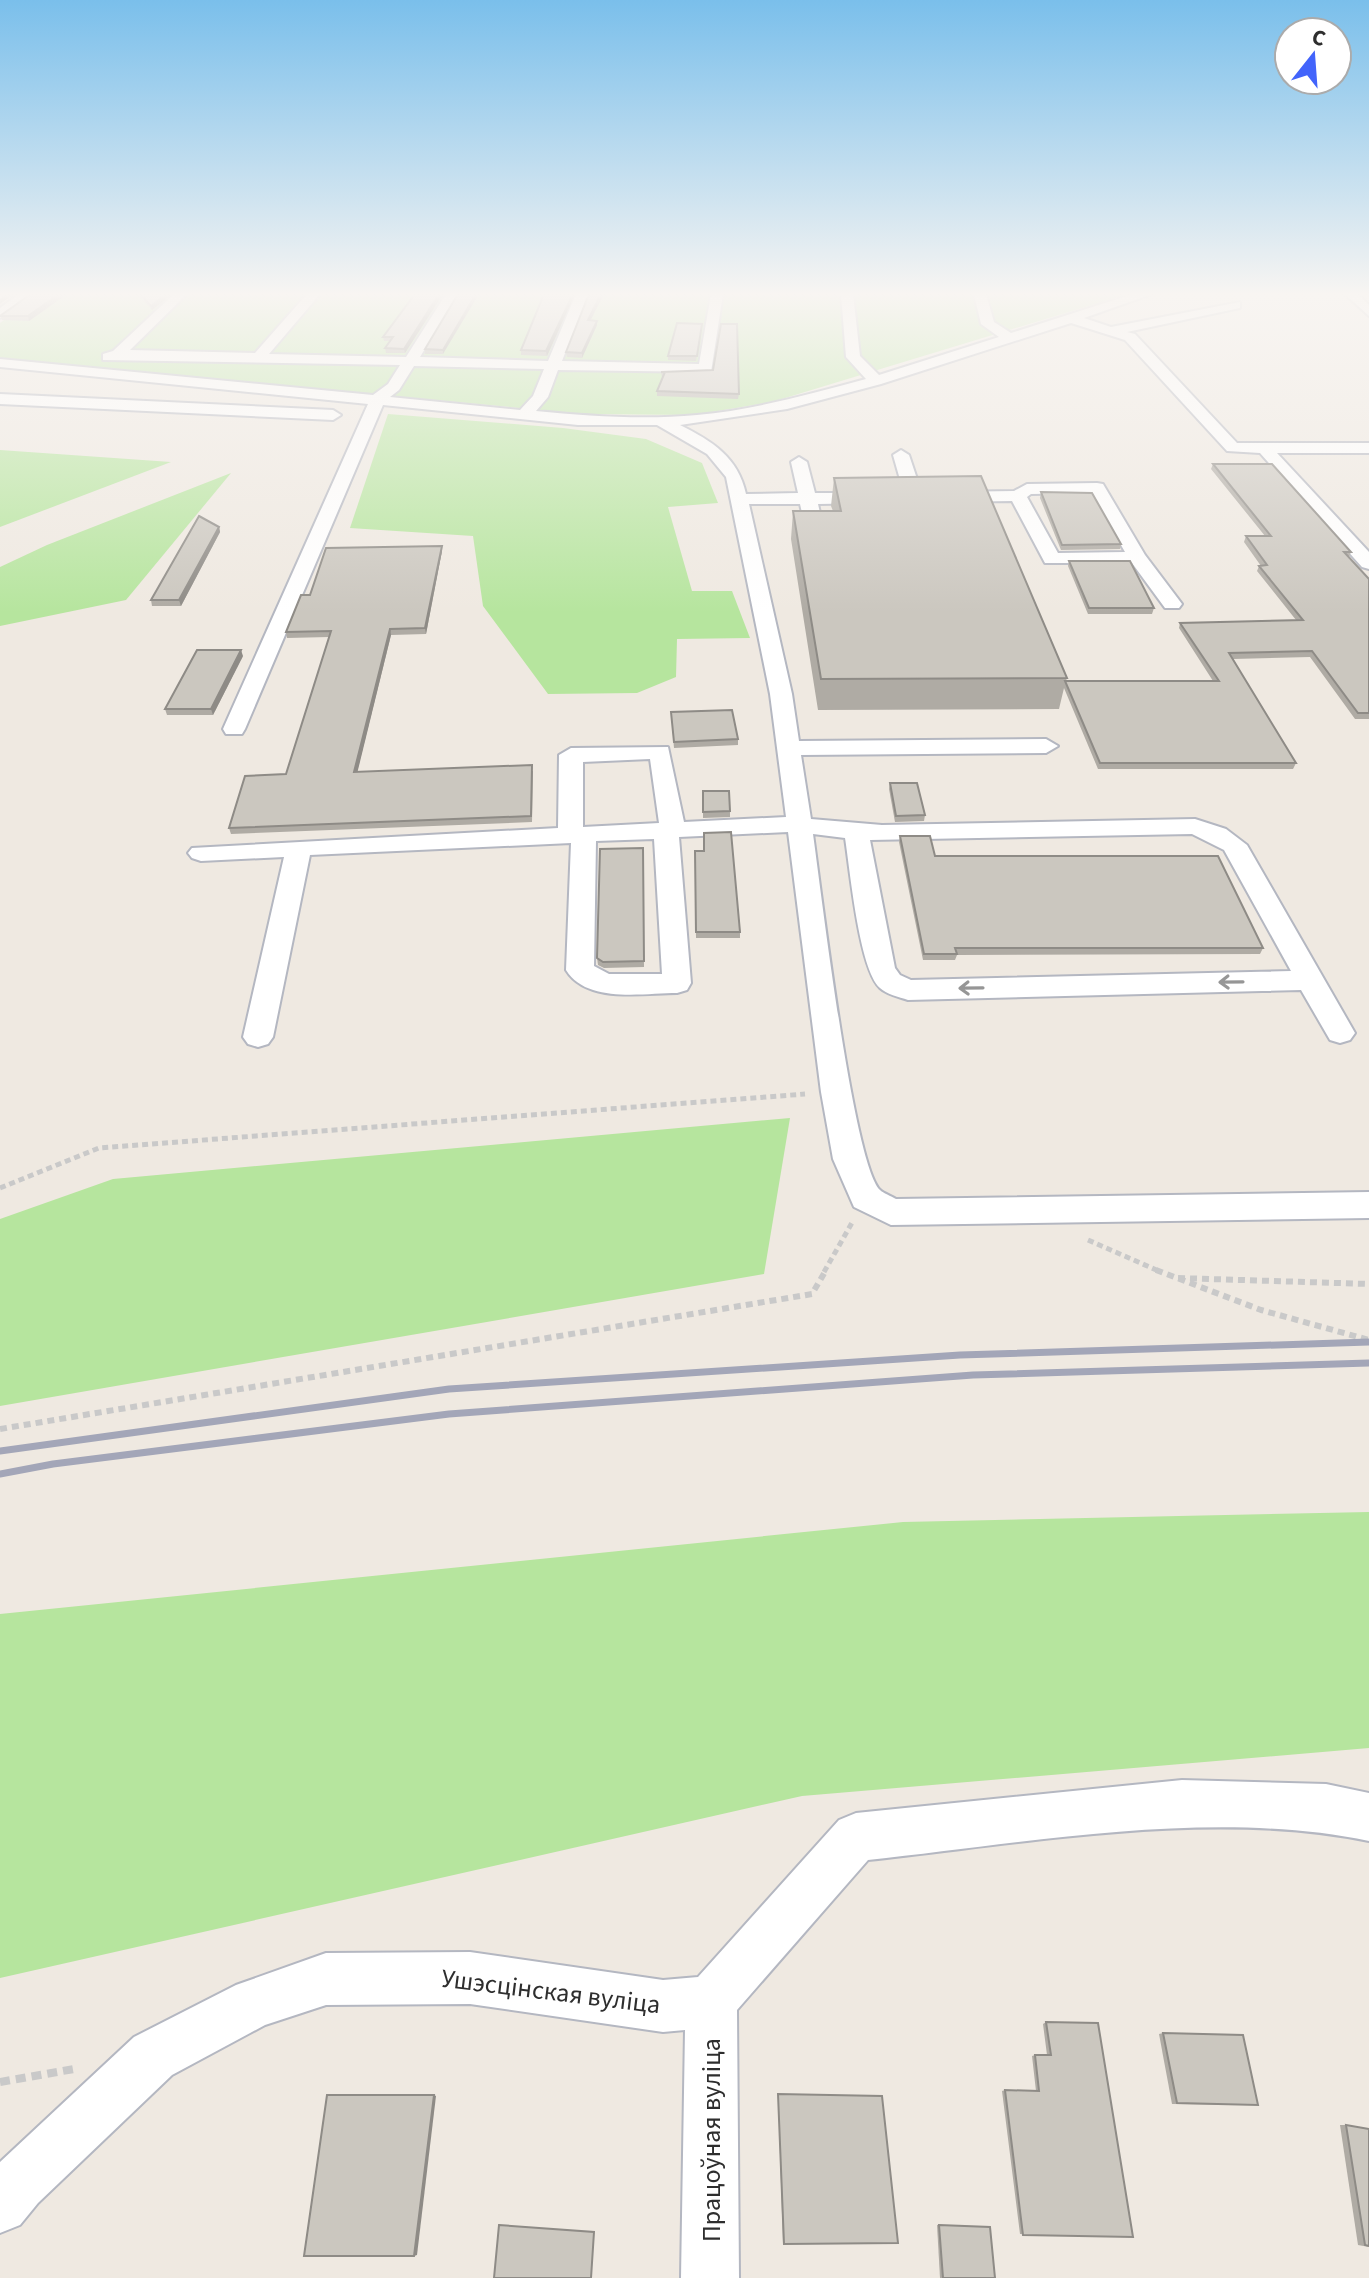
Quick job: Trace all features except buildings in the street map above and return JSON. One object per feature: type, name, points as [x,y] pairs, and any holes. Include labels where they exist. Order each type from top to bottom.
[{"type":"street","points":[[27,400],[335,415],[375,406]]},
{"type":"street","points":[[327,400],[578,420],[663,422],[770,409],[803,400]]},
{"type":"street","points":[[234,729],[375,406],[381,400]]},
{"type":"street","points":[[524,415],[537,400]]},
{"type":"street","points":[[1189,400],[1233,448],[1369,448]]},
{"type":"street","points":[[663,422],[714,451],[728,463],[739,499],[781,694],[836,1092],[849,1159],[866,1198],[891,1212],[1369,1205]]},
{"type":"street","points":[[1264,448],[1369,563]]},
{"type":"street","points":[[901,455],[914,497]]},
{"type":"street","points":[[799,462],[814,525]]},
{"type":"street","points":[[739,499],[1018,496],[1027,489],[1097,488],[1137,557],[1172,604]]},
{"type":"street","points":[[1018,496],[1052,559],[1137,557]]},
{"type":"street","points":[[788,748],[1046,746]]},
{"type":"street","points":[[660,752],[669,830],[677,983],[604,984],[580,970],[577,835],[571,755],[660,752]]},
{"type":"street","points":[[201,853],[799,824],[856,831],[1195,826],[1234,845],[1340,1033]]},
{"type":"street","points":[[856,831],[881,968],[890,982],[908,990],[1309,980]]},
{"type":"street","points":[[258,1037],[299,848]]},
{"type":"street","points":[[711,2001],[856,1837],[1182,1804],[1313,1807],[1369,1817]]},
{"type":"street","name":"Ушэсцінская вуліца","points":[[0,2205],[18,2183],[153,2056],[254,2003],[326,1979],[405,1976],[470,1978],[663,2006],[711,2001]]},
{"type":"street","name":"Працоўная вуліца","points":[[710,2278],[711,2001]]},
{"type":"path","points":[[0,1188],[99,1148],[836,1092]]},
{"type":"path","points":[[0,1429],[458,1355],[502,1345],[714,1313],[812,1294],[866,1198]]},
{"type":"path","points":[[1074,1234],[1173,1278],[1309,1327],[1369,1340]]},
{"type":"path","points":[[1173,1278],[1369,1284]]},
{"type":"green space","points":[[438,400],[778,400],[694,415],[583,414]]},
{"type":"green space","points":[[388,414],[563,428],[646,439],[702,463],[718,503],[668,507],[692,591],[732,591],[750,638],[677,639],[676,677],[637,693],[548,694],[483,606],[473,536],[350,528]]},
{"type":"green space","points":[[0,450],[171,462],[0,527]]},
{"type":"green space","points":[[231,473],[126,600],[0,626],[0,567],[47,545]]},
{"type":"green space","points":[[790,1118],[764,1274],[0,1406],[0,1219],[113,1179]]},
{"type":"green space","points":[[1369,1512],[1369,1748],[802,1796],[0,1978],[0,1614],[903,1522]]},
{"type":"railway","points":[[0,1451],[449,1389],[960,1355],[1369,1342]]},
{"type":"railway","points":[[0,1474],[53,1464],[449,1414],[973,1375],[1369,1363]]}]
